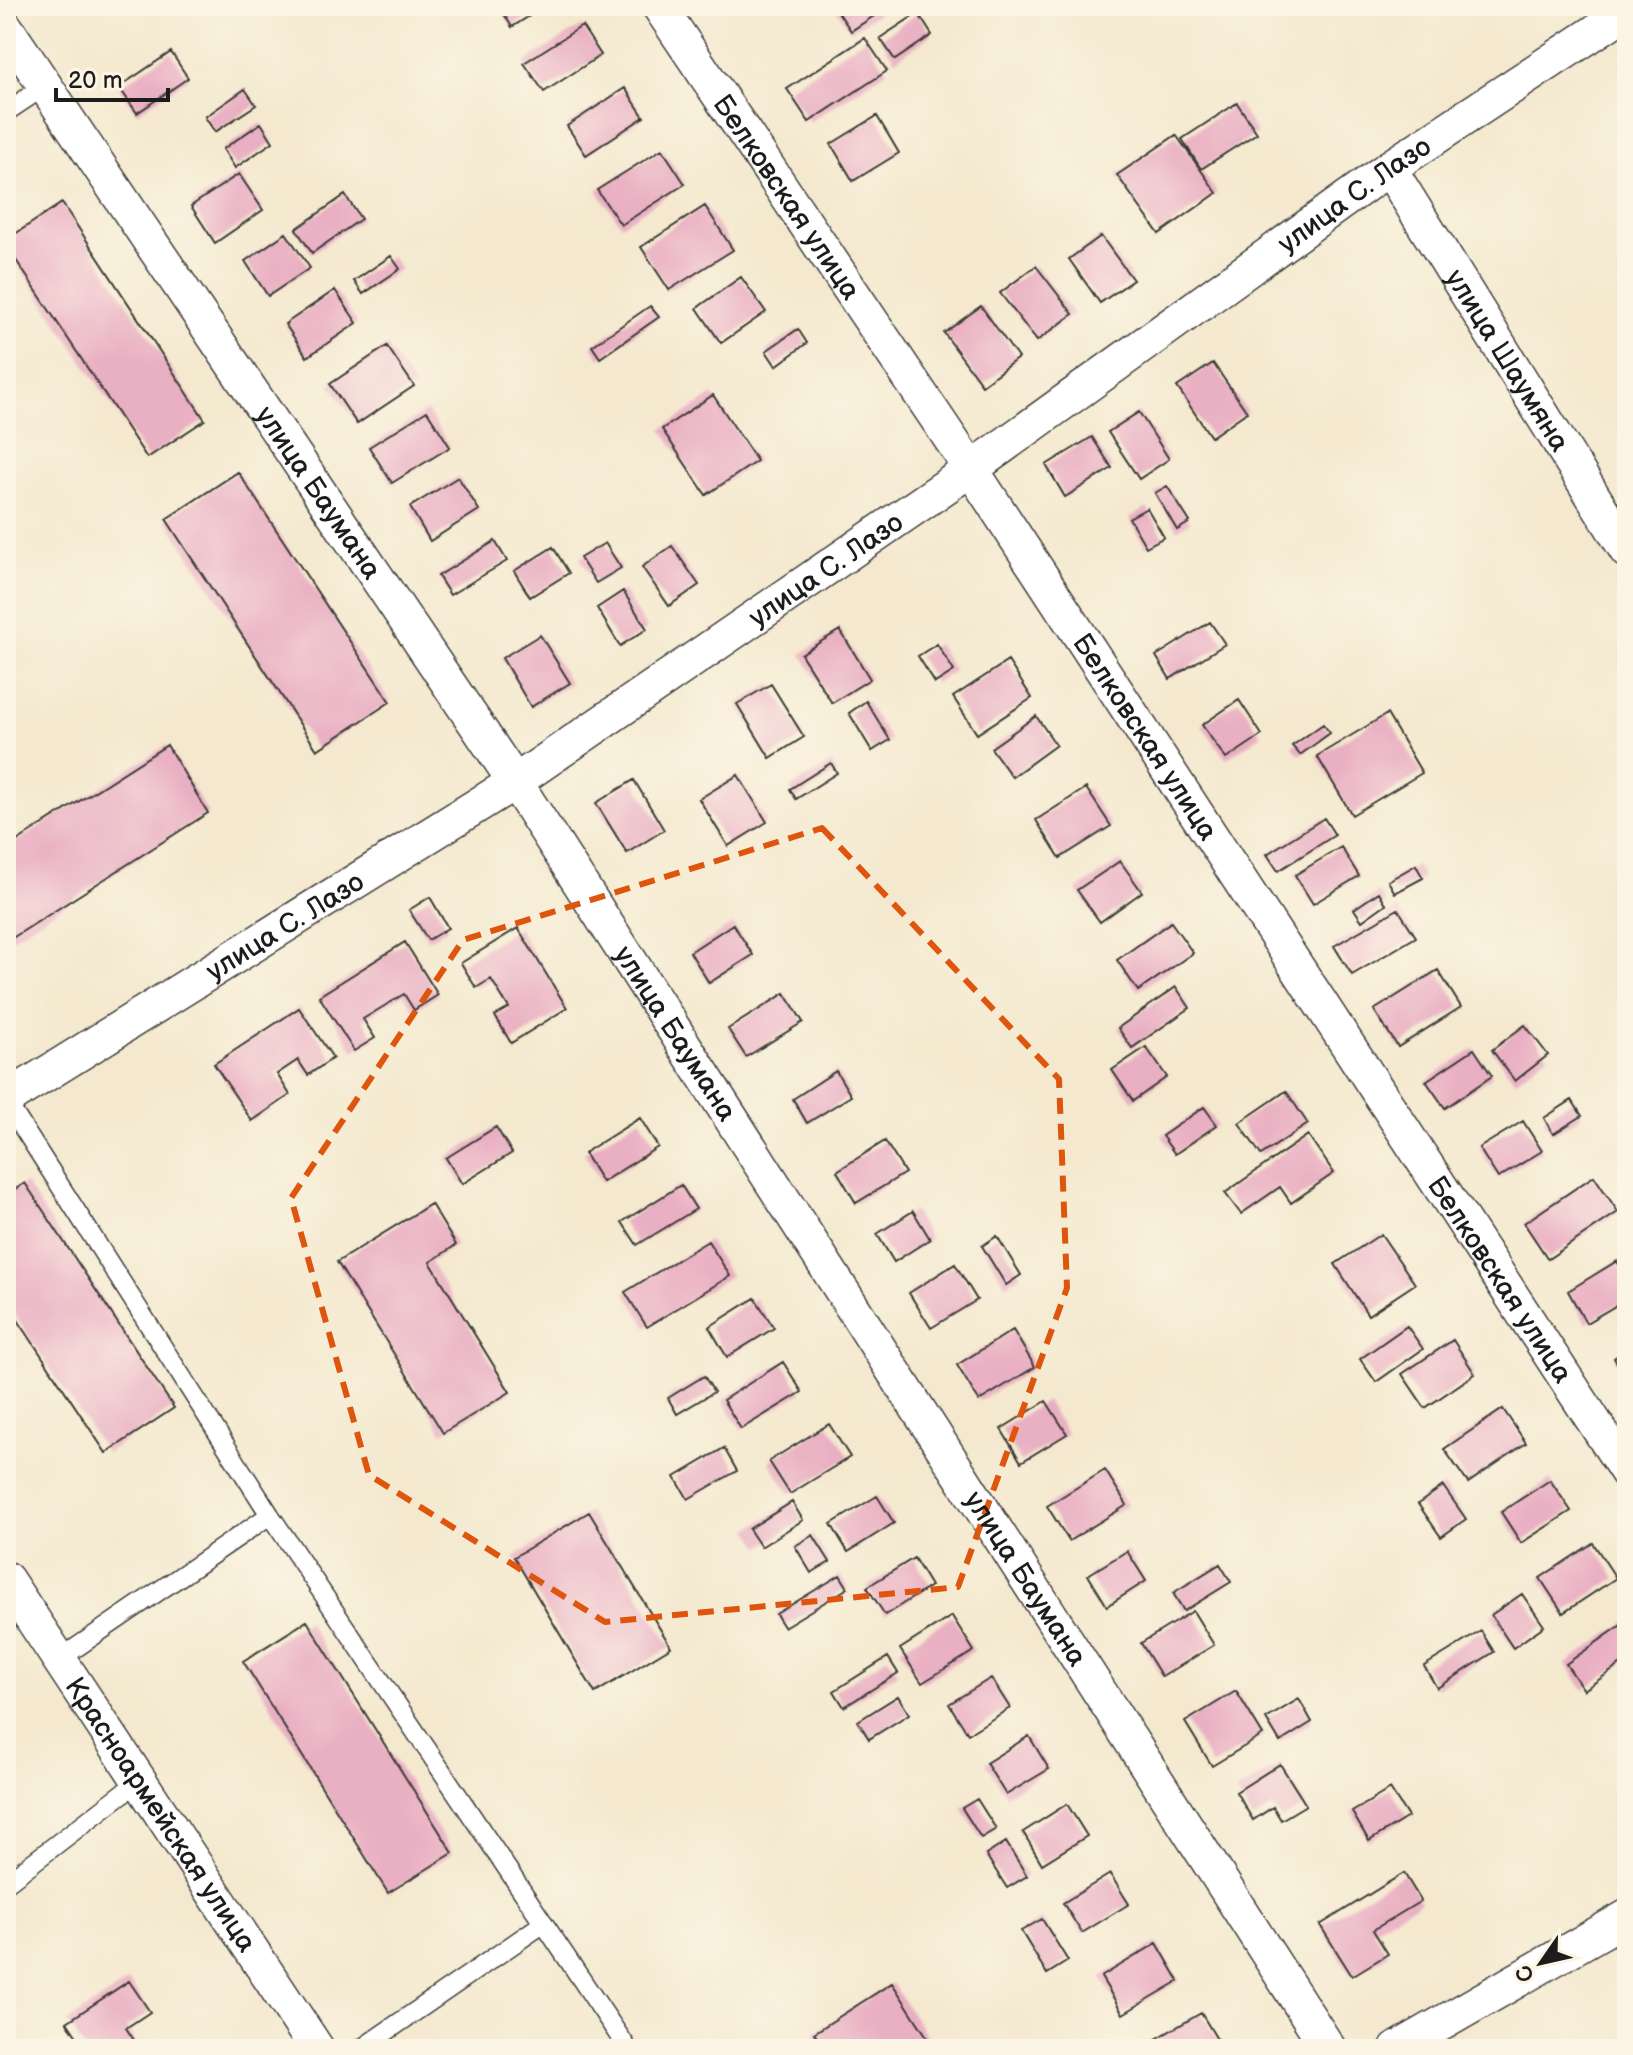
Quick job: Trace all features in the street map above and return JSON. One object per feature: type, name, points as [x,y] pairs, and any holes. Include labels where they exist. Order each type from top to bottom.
[{"type":"street","name":"Белковская улица","points":[[659,6],[971,469],[1627,1472]]},
{"type":"street","name":"улица С. Лазо","points":[[6,1100],[515,782],[971,469],[1389,168],[1627,11]]},
{"type":"street","name":"улица Баумана","points":[[6,28],[515,782],[1329,2049]]},
{"type":"street","name":"улица Шаумяна","points":[[1389,168],[1627,551]]},
{"type":"street","name":"Красноармейская улица","points":[[6,1579],[317,2049]]},
{"type":"street","points":[[1397,2049],[1627,1917]]},
{"type":"lane","points":[[6,112],[45,86]]},
{"type":"lane","points":[[6,1100],[270,1515],[628,2049]]},
{"type":"lane","points":[[58,1660],[270,1515]]},
{"type":"lane","points":[[6,1883],[139,1781]]},
{"type":"lane","points":[[361,2049],[544,1923]]},
{"type":"highlighted area","points":[[822,828],[1059,1079],[1067,1288],[958,1587],[605,1622],[369,1475],[291,1198],[463,940]]},
{"type":"building","points":[[499,6],[545,6],[512,27]]},
{"type":"building","points":[[834,6],[889,6],[851,31]]},
{"type":"building","points":[[918,13],[932,35],[895,60],[880,38]]},
{"type":"building","points":[[582,26],[601,55],[544,92],[524,63]]},
{"type":"building","points":[[865,38],[887,71],[809,122],[787,89]]},
{"type":"building","points":[[171,52],[188,78],[137,113],[119,87]]},
{"type":"building","points":[[625,88],[644,117],[586,155],[567,126]]},
{"type":"building","points":[[245,89],[256,105],[215,132],[205,117]]},
{"type":"building","points":[[1237,103],[1257,133],[1201,169],[1182,139]]},
{"type":"building","points":[[877,116],[899,153],[853,181],[831,144]]},
{"type":"building","points":[[261,123],[273,142],[235,168],[223,149]]},
{"type":"building","points":[[1176,135],[1217,193],[1159,234],[1117,175]]},
{"type":"building","points":[[662,149],[685,184],[621,225],[597,190]]},
{"type":"building","points":[[239,174],[263,210],[215,243],[191,206]]},
{"type":"building","points":[[345,195],[361,219],[312,253],[296,229]]},
{"type":"building","points":[[62,203],[205,420],[147,458],[6,245],[6,240]]},
{"type":"building","points":[[705,206],[733,250],[669,290],[641,247]]},
{"type":"building","points":[[286,233],[310,268],[268,296],[245,261]]},
{"type":"building","points":[[1101,236],[1133,280],[1100,303],[1069,259]]},
{"type":"building","points":[[391,256],[400,269],[363,294],[354,281]]},
{"type":"building","points":[[1036,266],[1073,314],[1037,341],[1000,293]]},
{"type":"building","points":[[741,277],[766,312],[721,343],[697,308]]},
{"type":"building","points":[[335,290],[357,323],[307,357],[285,324]]},
{"type":"building","points":[[650,306],[659,317],[600,358],[592,346]]},
{"type":"building","points":[[981,306],[1018,358],[982,385],[944,333]]},
{"type":"building","points":[[798,329],[807,343],[776,366],[766,351]]},
{"type":"building","points":[[387,346],[414,386],[357,424],[330,384]]},
{"type":"building","points":[[1213,363],[1247,412],[1211,437],[1177,387]]},
{"type":"building","points":[[713,395],[757,461],[706,495],[662,429]]},
{"type":"building","points":[[427,411],[450,447],[392,483],[369,447]]},
{"type":"building","points":[[1139,412],[1169,459],[1139,479],[1108,432]]},
{"type":"building","points":[[1092,437],[1112,468],[1065,497],[1046,465]]},
{"type":"building","points":[[238,472],[390,702],[317,750],[166,519]]},
{"type":"building","points":[[458,477],[479,510],[430,541],[410,507]]},
{"type":"building","points":[[1167,486],[1190,522],[1177,530],[1155,493]]},
{"type":"building","points":[[1147,508],[1164,537],[1146,547],[1129,518]]},
{"type":"building","points":[[495,541],[507,561],[450,595],[438,576]]},
{"type":"building","points":[[605,543],[621,568],[596,583],[580,558]]},
{"type":"building","points":[[672,546],[699,585],[669,606],[642,567]]},
{"type":"building","points":[[553,547],[569,573],[530,597],[514,571]]},
{"type":"building","points":[[623,591],[647,629],[620,646],[597,608]]},
{"type":"building","points":[[1210,622],[1225,644],[1170,679],[1156,656]]},
{"type":"building","points":[[840,630],[870,679],[832,703],[801,654]]},
{"type":"building","points":[[540,635],[570,683],[531,707],[502,658]]},
{"type":"building","points":[[937,644],[954,671],[935,683],[918,656]]},
{"type":"building","points":[[1008,661],[1032,698],[977,734],[953,697]]},
{"type":"building","points":[[771,684],[804,737],[770,758],[737,704]]},
{"type":"building","points":[[1239,700],[1262,735],[1226,759],[1202,725]]},
{"type":"building","points":[[866,701],[890,740],[872,751],[849,713]]},
{"type":"building","points":[[1387,714],[1422,773],[1352,815],[1317,756]]},
{"type":"building","points":[[1036,716],[1056,745],[1012,777],[991,748]]},
{"type":"building","points":[[1323,724],[1330,733],[1300,755],[1292,746]]},
{"type":"building","points":[[167,745],[208,813],[6,942],[6,848]]},
{"type":"building","points":[[831,763],[837,773],[796,799],[790,789]]},
{"type":"building","points":[[738,775],[767,822],[728,846],[699,799]]},
{"type":"building","points":[[634,780],[664,830],[627,853],[596,803]]},
{"type":"building","points":[[1086,788],[1111,826],[1060,858],[1036,820]]},
{"type":"building","points":[[1324,818],[1335,835],[1278,871],[1267,854]]},
{"type":"building","points":[[1341,847],[1359,876],[1313,904],[1295,875]]},
{"type":"building","points":[[1120,861],[1142,892],[1100,922],[1077,890]]},
{"type":"building","points":[[1416,865],[1423,878],[1395,893],[1388,881]]},
{"type":"building","points":[[1379,892],[1386,904],[1362,921],[1354,909]]},
{"type":"building","points":[[430,897],[448,928],[428,940],[409,910]]},
{"type":"building","points":[[1398,909],[1416,937],[1352,975],[1334,946]]},
{"type":"building","points":[[1171,922],[1193,953],[1138,991],[1117,960]]},
{"type":"building","points":[[733,924],[753,955],[709,983],[690,952]]},
{"type":"building","points":[[518,928],[567,1008],[511,1043],[495,1016],[509,1008],[491,979],[476,988],[461,963]]},
{"type":"building","points":[[405,942],[438,995],[414,1010],[404,994],[363,1019],[375,1038],[354,1051],[319,996]]},
{"type":"building","points":[[1438,970],[1461,1007],[1398,1047],[1374,1010]]},
{"type":"building","points":[[1176,987],[1190,1008],[1132,1048],[1118,1028]]},
{"type":"building","points":[[785,993],[803,1022],[746,1057],[728,1029]]},
{"type":"building","points":[[299,1008],[333,1058],[308,1075],[298,1060],[277,1074],[290,1095],[252,1121],[214,1064]]},
{"type":"building","points":[[1525,1025],[1548,1055],[1515,1081],[1492,1050]]},
{"type":"building","points":[[1146,1047],[1167,1077],[1133,1101],[1112,1070]]},
{"type":"building","points":[[1474,1049],[1492,1076],[1445,1108],[1426,1081]]},
{"type":"building","points":[[836,1071],[851,1096],[807,1123],[793,1099]]},
{"type":"building","points":[[1286,1091],[1308,1124],[1261,1155],[1239,1123]]},
{"type":"building","points":[[1572,1100],[1582,1116],[1553,1134],[1544,1118]]},
{"type":"building","points":[[1204,1107],[1217,1125],[1175,1154],[1162,1136]]},
{"type":"building","points":[[640,1118],[658,1147],[602,1182],[584,1153]]},
{"type":"building","points":[[1523,1121],[1542,1151],[1498,1178],[1479,1148]]},
{"type":"building","points":[[496,1127],[512,1153],[462,1184],[446,1158]]},
{"type":"building","points":[[1308,1135],[1334,1173],[1291,1203],[1280,1187],[1241,1214],[1225,1193]]},
{"type":"building","points":[[885,1141],[905,1173],[856,1203],[837,1171]]},
{"type":"building","points":[[1594,1176],[1618,1212],[1548,1259],[1524,1223]]},
{"type":"building","points":[[25,1183],[174,1408],[106,1453],[6,1302],[6,1195]]},
{"type":"building","points":[[681,1185],[696,1209],[637,1245],[622,1222]]},
{"type":"building","points":[[431,1204],[456,1245],[430,1262],[510,1392],[443,1433],[337,1262]]},
{"type":"building","points":[[913,1211],[930,1239],[894,1262],[877,1234]]},
{"type":"building","points":[[1381,1234],[1415,1284],[1368,1315],[1335,1264]]},
{"type":"building","points":[[997,1236],[1021,1275],[1006,1285],[982,1246]]},
{"type":"building","points":[[708,1241],[730,1276],[647,1327],[625,1292]]},
{"type":"building","points":[[1617,1261],[1627,1278],[1627,1299],[1586,1323],[1568,1291]]},
{"type":"building","points":[[955,1264],[977,1300],[931,1328],[909,1293]]},
{"type":"building","points":[[755,1298],[774,1328],[727,1357],[709,1327]]},
{"type":"building","points":[[1407,1326],[1423,1349],[1376,1382],[1360,1359]]},
{"type":"building","points":[[1013,1330],[1035,1367],[979,1401],[957,1365]]},
{"type":"building","points":[[1453,1340],[1475,1374],[1425,1408],[1402,1374]]},
{"type":"building","points":[[1627,1349],[1627,1378],[1614,1358]]},
{"type":"building","points":[[783,1362],[802,1392],[741,1429],[723,1400]]},
{"type":"building","points":[[704,1376],[714,1392],[677,1414],[668,1398]]},
{"type":"building","points":[[1046,1401],[1067,1434],[1021,1462],[1001,1429]]},
{"type":"building","points":[[1503,1409],[1526,1443],[1468,1483],[1444,1449]]},
{"type":"building","points":[[829,1424],[850,1457],[790,1494],[769,1461]]},
{"type":"building","points":[[724,1448],[737,1471],[688,1499],[675,1477]]},
{"type":"building","points":[[1105,1470],[1127,1505],[1069,1541],[1047,1506]]},
{"type":"building","points":[[1550,1480],[1571,1511],[1521,1543],[1501,1512]]},
{"type":"building","points":[[1443,1486],[1466,1519],[1441,1537],[1418,1504]]},
{"type":"building","points":[[877,1496],[894,1523],[848,1552],[831,1524]]},
{"type":"building","points":[[792,1502],[803,1520],[761,1547],[749,1529]]},
{"type":"building","points":[[589,1512],[671,1647],[595,1693],[514,1557]]},
{"type":"building","points":[[813,1535],[830,1562],[811,1573],[795,1546]]},
{"type":"building","points":[[1593,1543],[1616,1578],[1563,1613],[1540,1578]]},
{"type":"building","points":[[1127,1551],[1146,1581],[1107,1606],[1088,1575]]},
{"type":"building","points":[[914,1558],[931,1586],[885,1615],[867,1587]]},
{"type":"building","points":[[1220,1564],[1231,1582],[1184,1611],[1173,1593]]},
{"type":"building","points":[[840,1575],[848,1588],[784,1627],[776,1614]]},
{"type":"building","points":[[1522,1594],[1544,1626],[1513,1648],[1491,1615]]},
{"type":"building","points":[[1193,1611],[1214,1645],[1162,1677],[1141,1643]]},
{"type":"building","points":[[952,1616],[974,1651],[922,1683],[900,1649]]},
{"type":"building","points":[[307,1621],[453,1853],[388,1893],[243,1661]]},
{"type":"building","points":[[1627,1621],[1627,1660],[1584,1690],[1566,1664]]},
{"type":"building","points":[[1481,1631],[1494,1652],[1437,1688],[1424,1666]]},
{"type":"building","points":[[888,1657],[898,1673],[844,1707],[834,1691]]},
{"type":"building","points":[[991,1678],[1010,1708],[968,1734],[949,1704]]},
{"type":"building","points":[[1236,1691],[1263,1735],[1212,1766],[1185,1722]]},
{"type":"building","points":[[898,1696],[909,1714],[869,1739],[858,1721]]},
{"type":"building","points":[[1299,1699],[1312,1722],[1280,1742],[1266,1719]]},
{"type":"building","points":[[1029,1736],[1049,1769],[1006,1795],[986,1763]]},
{"type":"building","points":[[1280,1764],[1306,1805],[1281,1820],[1273,1807],[1253,1820],[1236,1792]]},
{"type":"building","points":[[1390,1789],[1408,1817],[1369,1841],[1352,1812]]},
{"type":"building","points":[[977,1799],[996,1829],[981,1838],[962,1808]]},
{"type":"building","points":[[1067,1804],[1087,1836],[1042,1864],[1023,1832]]},
{"type":"building","points":[[1006,1842],[1027,1876],[1007,1888],[986,1855]]},
{"type":"building","points":[[1404,1873],[1421,1901],[1373,1930],[1388,1954],[1352,1976],[1320,1925]]},
{"type":"building","points":[[1110,1874],[1129,1904],[1082,1933],[1063,1903]]},
{"type":"building","points":[[1042,1919],[1068,1961],[1047,1974],[1021,1931]]},
{"type":"building","points":[[1157,1943],[1179,1981],[1123,2014],[1101,1977]]},
{"type":"building","points":[[129,1981],[150,2012],[126,2028],[140,2049],[85,2049],[67,2022]]},
{"type":"building","points":[[892,1983],[935,2049],[825,2049],[814,2033]]},
{"type":"building","points":[[1201,2013],[1223,2049],[1146,2049],[1144,2046]]}]
